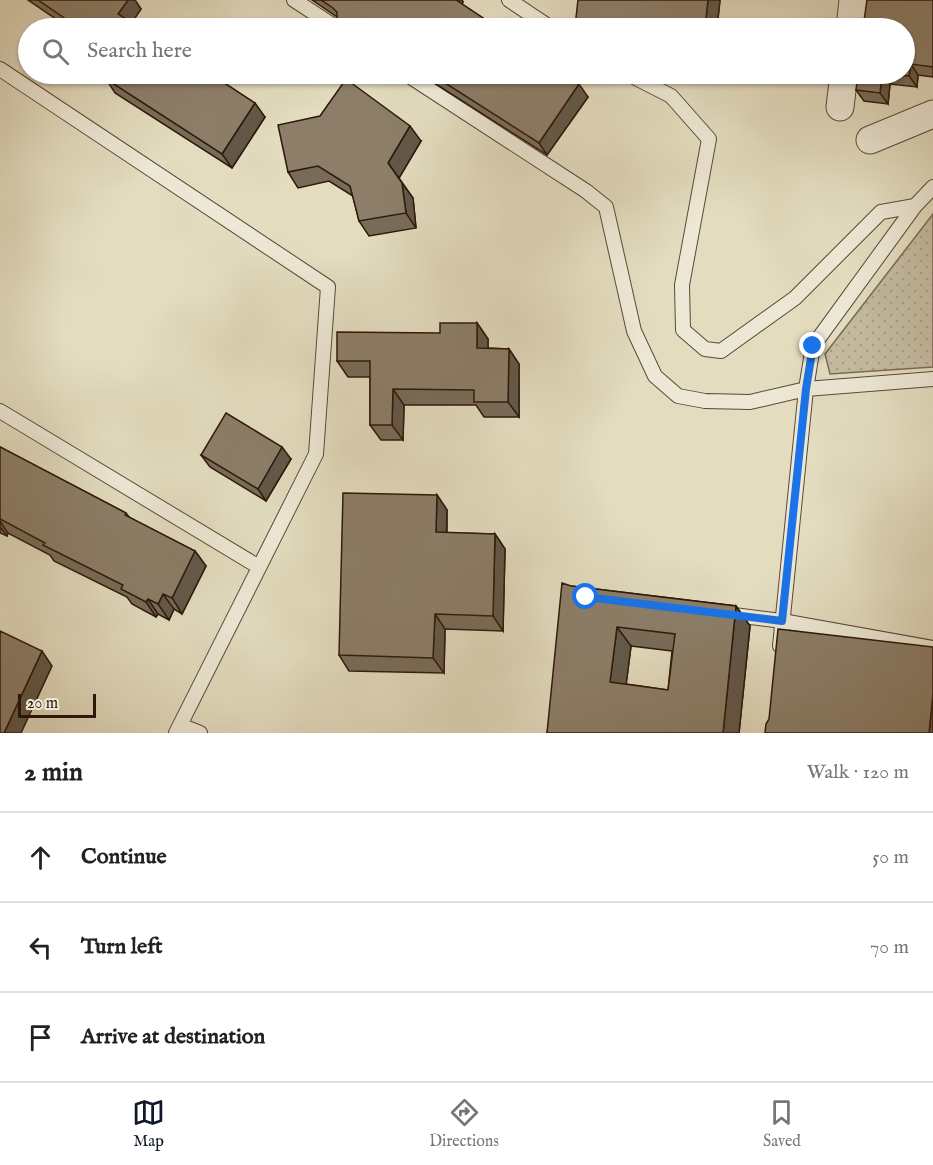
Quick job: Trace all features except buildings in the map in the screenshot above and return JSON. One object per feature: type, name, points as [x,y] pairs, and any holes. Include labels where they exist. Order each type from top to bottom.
[{"type":"street","points":[[850,18],[853,0]]},
{"type":"street","points":[[840,107],[843,84]]},
{"type":"street","points":[[870,140],[933,114]]},
{"type":"lane","points":[[294,0],[322,18]]},
{"type":"lane","points":[[509,0],[537,18]]},
{"type":"lane","points":[[0,69],[18,81]]},
{"type":"lane","points":[[23,84],[328,287],[316,454],[178,729],[200,733]]},
{"type":"lane","points":[[421,84],[586,191],[606,207],[634,331],[655,376],[678,396],[705,401],[750,402],[806,389],[933,379]]},
{"type":"lane","points":[[648,84],[671,96],[709,139],[682,285],[683,330],[705,349],[721,351],[795,298],[882,212],[915,206]]},
{"type":"lane","points":[[779,655],[806,389],[813,346],[915,206],[933,187]]},
{"type":"lane","points":[[0,411],[259,567]]},
{"type":"lane","points":[[713,612],[782,621],[933,648]]},
{"type":"shaded area","points":[[933,214],[933,367],[830,374],[825,354]]},
{"type":"route","points":[[586,597],[782,621],[806,389],[813,346]]}]
